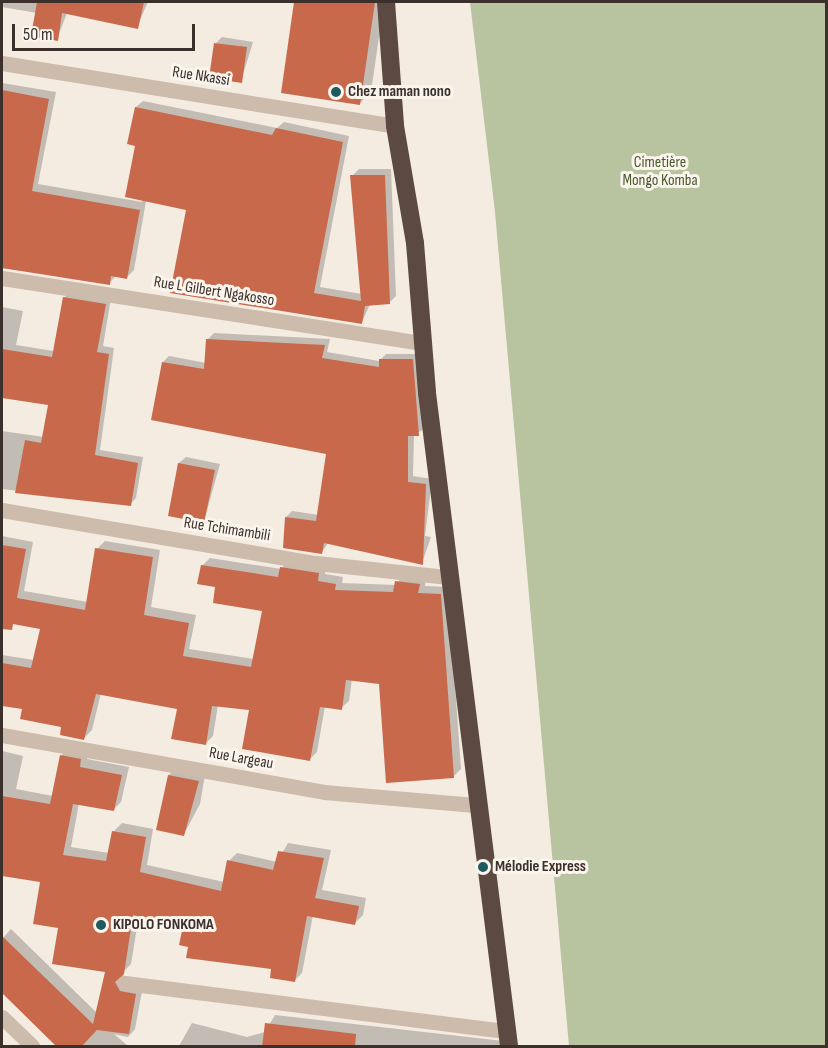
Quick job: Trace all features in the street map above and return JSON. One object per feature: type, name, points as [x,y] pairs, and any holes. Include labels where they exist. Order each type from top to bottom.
[{"type":"highway","points":[[386,2],[395,126],[415,243],[421,343],[448,578],[508,1039]]},
{"type":"street","name":"Rue Nkassi","points":[[2,63],[395,126]]},
{"type":"street","name":"Rue L Gilbert Ngakosso","points":[[2,278],[421,343]]},
{"type":"street","name":"Rue Tchimambili","points":[[2,510],[316,563],[448,578]]},
{"type":"street","name":"Rue Largeau","points":[[2,735],[324,792],[477,805]]},
{"type":"street","points":[[125,982],[508,1039]]},
{"type":"street","points":[[2,1017],[32,1047]]},
{"type":"green space","name":"Cimetière Mongo Komba","points":[[470,2],[826,2],[826,1046],[569,1046],[495,212]]},
{"type":"building","points":[[37,2],[144,2],[138,29],[62,13],[58,41],[31,36]]},
{"type":"building","points":[[294,2],[375,2],[360,105],[281,93]]},
{"type":"building","points":[[214,43],[247,47],[242,83],[209,78]]},
{"type":"building","points":[[2,90],[49,99],[32,191],[140,210],[127,279],[111,276],[110,285],[2,268]]},
{"type":"building","points":[[135,107],[272,135],[276,128],[343,142],[314,293],[361,301],[350,175],[385,175],[390,304],[365,306],[362,324],[170,293],[186,210],[125,197],[135,146],[127,144]]},
{"type":"building","points":[[63,297],[106,304],[97,352],[109,354],[95,455],[138,463],[131,506],[15,493],[25,440],[41,443],[48,405],[2,398],[2,349],[52,357]]},
{"type":"building","points":[[206,339],[325,345],[322,358],[379,367],[379,359],[413,359],[419,436],[408,436],[408,482],[426,484],[423,565],[324,543],[322,554],[283,548],[285,517],[316,521],[326,454],[151,420],[162,362],[204,369]]},
{"type":"building","points":[[178,463],[215,470],[204,523],[168,516]]},
{"type":"building","points":[[2,545],[26,549],[17,598],[85,610],[95,548],[153,557],[144,615],[189,623],[183,656],[251,667],[262,611],[213,603],[215,587],[197,584],[201,565],[278,577],[280,567],[319,573],[318,581],[336,584],[335,590],[393,592],[395,581],[420,584],[418,593],[441,594],[454,778],[386,783],[379,684],[346,680],[342,710],[320,707],[310,761],[242,749],[249,710],[212,706],[206,745],[171,739],[177,709],[96,694],[84,740],[60,735],[61,727],[20,719],[22,709],[2,706],[2,663],[31,668],[40,629],[13,624],[12,630],[2,629]]},
{"type":"building","points":[[60,755],[81,759],[80,767],[122,775],[114,811],[73,804],[63,855],[106,861],[112,831],[146,837],[140,872],[221,891],[227,860],[273,870],[278,851],[324,858],[315,898],[359,906],[355,925],[307,916],[295,982],[270,978],[271,969],[186,958],[188,947],[179,945],[183,926],[133,915],[124,974],[115,982],[120,991],[136,994],[129,1034],[97,1030],[81,1047],[57,1047],[2,993],[2,936],[93,1024],[105,972],[52,964],[58,928],[33,924],[40,882],[2,876],[2,796],[50,804]]},
{"type":"building","points":[[168,775],[199,781],[184,836],[156,830]]},
{"type":"building","points":[[265,1023],[356,1034],[355,1047],[262,1047]]},
{"type":"place","name":"Chez maman nono","points":[[336,92]]},
{"type":"place","name":"Mélodie Express","points":[[483,867]]},
{"type":"place","name":"KIPOLO FONKOMA","points":[[101,925]]}]
